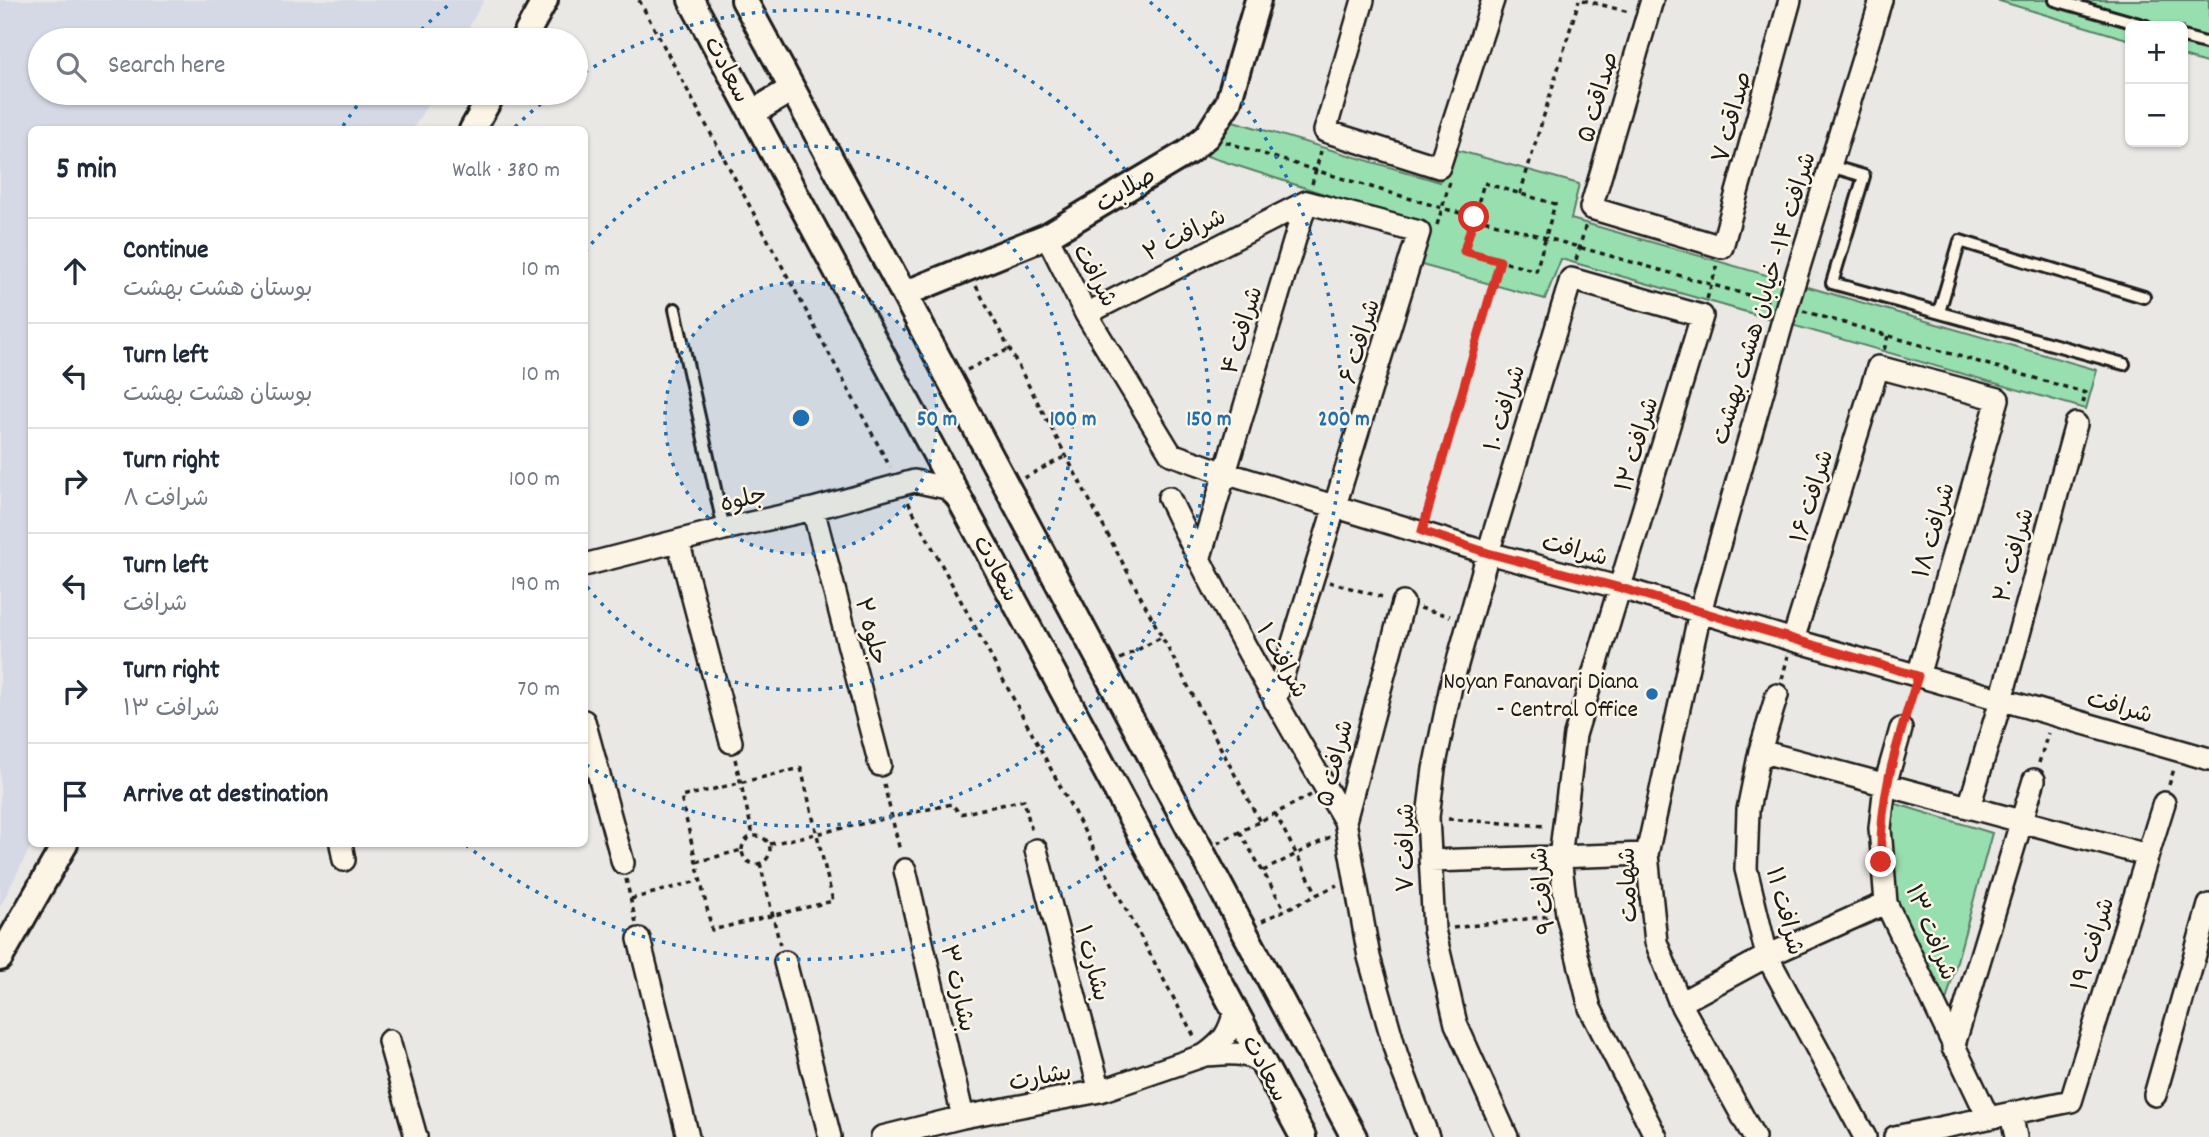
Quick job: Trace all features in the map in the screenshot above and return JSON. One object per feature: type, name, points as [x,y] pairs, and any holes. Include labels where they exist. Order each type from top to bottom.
[{"type":"street","points":[[530,28],[545,0]]},
{"type":"street","name":"سعادت","points":[[691,0],[1303,1137]]},
{"type":"street","name":"سعادت","points":[[744,0],[950,379],[1354,1137]]},
{"type":"street","name":"صلابت","points":[[904,294],[1046,236],[1188,152],[1207,136],[1228,103],[1258,0]]},
{"type":"street","points":[[1363,0],[1325,131],[1439,167],[1493,0]]},
{"type":"street","name":"صداقت ۷","points":[[1722,247],[1790,0]]},
{"type":"street","name":"شرافت ۱۴- خیابان هشت بهشت","points":[[1700,612],[1875,2]]},
{"type":"street","name":"صداقت ۵","points":[[1591,208],[1650,9]]},
{"type":"street","points":[[752,113],[792,89]]},
{"type":"street","points":[[474,126],[486,105]]},
{"type":"street","points":[[1307,202],[1419,232]]},
{"type":"street","name":"شرافت ۲","points":[[1086,314],[1307,202]]},
{"type":"street","name":"شرافت ۴","points":[[1225,473],[1307,202]]},
{"type":"street","points":[[1591,208],[1722,247]]},
{"type":"street","name":"شرافت ۶","points":[[1275,701],[1419,232]]},
{"type":"street","name":"شرافت","points":[[1046,236],[1086,314],[1171,454],[1488,553],[1621,588],[2209,759]]},
{"type":"street","points":[[1571,279],[1702,316]]},
{"type":"street","name":"شرافت ۱۰","points":[[1488,553],[1571,279]]},
{"type":"street","name":"شرافت ۱۲","points":[[1621,588],[1702,316]]},
{"type":"street","name":"شرافت ۱۶","points":[[1793,640],[1878,367],[1998,399]]},
{"type":"street","name":"شرافت ۱۸","points":[[1918,676],[1998,399]]},
{"type":"street","name":"شرافت ۲۰","points":[[1969,807],[2076,424]]},
{"type":"street","points":[[906,483],[929,455],[930,443]]},
{"type":"street","points":[[1199,560],[1225,473]]},
{"type":"street","points":[[906,483],[947,488],[961,502]]},
{"type":"street","name":"جلوه","points":[[588,564],[813,509],[906,483]]},
{"type":"street","name":"شرافت ۱","points":[[1169,498],[1199,560],[1275,701],[1345,821]]},
{"type":"street","name":"جلوه ۲","points":[[813,509],[880,765]]},
{"type":"street","points":[[678,541],[731,742]]},
{"type":"street","name":"شرافت ۷","points":[[1488,553],[1451,686],[1434,769],[1429,817],[1430,861],[1434,930],[1456,1024],[1507,1137]]},
{"type":"street","name":"شرافت ۹","points":[[1621,588],[1575,735],[1560,858],[1567,914],[1590,1008],[1656,1137]]},
{"type":"street","name":"شرافت ۵","points":[[1403,603],[1345,821],[1369,957],[1397,1056],[1428,1137]]},
{"type":"street","name":"شهامت","points":[[1700,612],[1647,855],[1656,942],[1680,1003],[1754,1137]]},
{"type":"street","name":"شرافت ۱۱","points":[[1777,695],[1760,751],[1748,810],[1746,869],[1767,956],[1865,1137]]},
{"type":"street","name":"شرافت ۱۳","points":[[1901,729],[1885,785],[1880,828],[1886,903],[1988,1117]]},
{"type":"street","points":[[588,736],[623,863]]},
{"type":"street","points":[[1760,751],[2147,855]]},
{"type":"street","points":[[1953,1048],[2034,780]]},
{"type":"street","name":"شرافت ۱۹","points":[[2011,1114],[2071,1101],[2164,803]]},
{"type":"street","points":[[0,958],[63,847]]},
{"type":"street","name":"بشارت ۱","points":[[1035,850],[1100,1091]]},
{"type":"street","points":[[1430,861],[1647,855]]},
{"type":"street","name":"بشارت ۳","points":[[905,870],[962,1117]]},
{"type":"street","points":[[1680,1003],[1767,956],[1886,903]]},
{"type":"street","points":[[2155,1095],[2209,905]]},
{"type":"street","points":[[639,939],[688,1137]]},
{"type":"street","points":[[785,961],[830,1137]]},
{"type":"street","points":[[1205,1055],[1221,1043],[1230,1029],[1235,1011]]},
{"type":"street","points":[[389,1041],[416,1137]]},
{"type":"street","points":[[1205,1055],[1238,1054],[1261,1061],[1270,1075]]},
{"type":"street","name":"بشارت","points":[[882,1137],[962,1117],[1100,1091],[1205,1055]]},
{"type":"street","points":[[1895,1137],[2011,1114],[2016,1137]]},
{"type":"lane","points":[[2055,0],[2128,21]]},
{"type":"lane","points":[[2188,38],[2209,44]]},
{"type":"lane","points":[[1830,166],[1864,176],[1832,283],[2124,364]]},
{"type":"lane","points":[[1939,312],[1960,241],[2144,297]]},
{"type":"lane","points":[[675,309],[724,529]]},
{"type":"path","points":[[639,0],[906,483],[1205,1055]]},
{"type":"path","points":[[1520,194],[1581,0],[1650,9]]},
{"type":"path","points":[[1307,202],[1325,131]]},
{"type":"path","points":[[1207,136],[1578,248],[2085,393],[2076,424]]},
{"type":"path","points":[[1419,232],[1434,233],[1452,175],[1439,167]]},
{"type":"path","points":[[1484,183],[1555,204],[1536,271],[1464,251],[1474,217],[1484,183]]},
{"type":"path","points":[[1571,279],[1591,208]]},
{"type":"path","points":[[1702,316],[1722,247]]},
{"type":"path","points":[[1422,531],[1500,261]]},
{"type":"path","points":[[966,268],[1260,821]]},
{"type":"path","points":[[950,379],[1009,349]]},
{"type":"path","points":[[1007,486],[1066,456]]},
{"type":"path","points":[[1103,667],[1162,637]]},
{"type":"path","points":[[1777,695],[1793,640]]},
{"type":"path","points":[[1901,729],[1918,676]]},
{"type":"path","points":[[2034,780],[2053,715]]},
{"type":"path","points":[[731,742],[753,835]]},
{"type":"path","points":[[2164,803],[2180,750]]},
{"type":"path","points":[[880,765],[905,870]]},
{"type":"path","points":[[801,768],[833,901],[712,930],[681,797],[740,783],[801,768]]},
{"type":"path","points":[[1202,852],[1325,787]]},
{"type":"path","points":[[770,844],[952,804],[960,814],[1024,800],[1035,850]]},
{"type":"path","points":[[1276,813],[1317,894]]},
{"type":"path","points":[[1429,817],[1563,828]]},
{"type":"path","points":[[1263,872],[1335,835],[1345,821]]},
{"type":"path","points":[[1240,832],[1286,910]]},
{"type":"path","points":[[753,835],[763,837],[770,844],[770,854],[764,862],[754,864],[745,859],[742,850],[745,841],[753,835]]},
{"type":"path","points":[[696,862],[742,850]]},
{"type":"path","points":[[623,863],[639,939]]},
{"type":"path","points":[[760,863],[785,961]]},
{"type":"path","points":[[1244,930],[1354,876]]},
{"type":"path","points":[[631,899],[701,880]]},
{"type":"path","points":[[1434,930],[1567,914]]},
{"type":"shaded area","points":[[0,0],[484,0],[469,28],[28,28],[28,105],[427,105],[415,126],[28,126],[28,847],[30,847],[0,907]]},
{"type":"green space","points":[[1996,0],[2209,0],[2209,64],[2188,58],[2188,21],[2125,21],[2125,39]]},
{"type":"green space","points":[[1233,121],[1440,182],[1449,148],[1579,184],[1571,219],[2097,370],[2086,409],[1561,259],[1545,299],[1418,264],[1426,227],[1207,156]]},
{"type":"green space","points":[[1880,799],[1992,833],[1945,1005],[1891,905]]},
{"type":"place","name":"Noyan Fanavari Diana - Central Office","points":[[1652,694]]},
{"type":"route","points":[[1474,217],[1464,251],[1500,261],[1422,531],[1488,553],[1621,588],[1918,676],[1885,785],[1880,828],[1881,862]]}]
